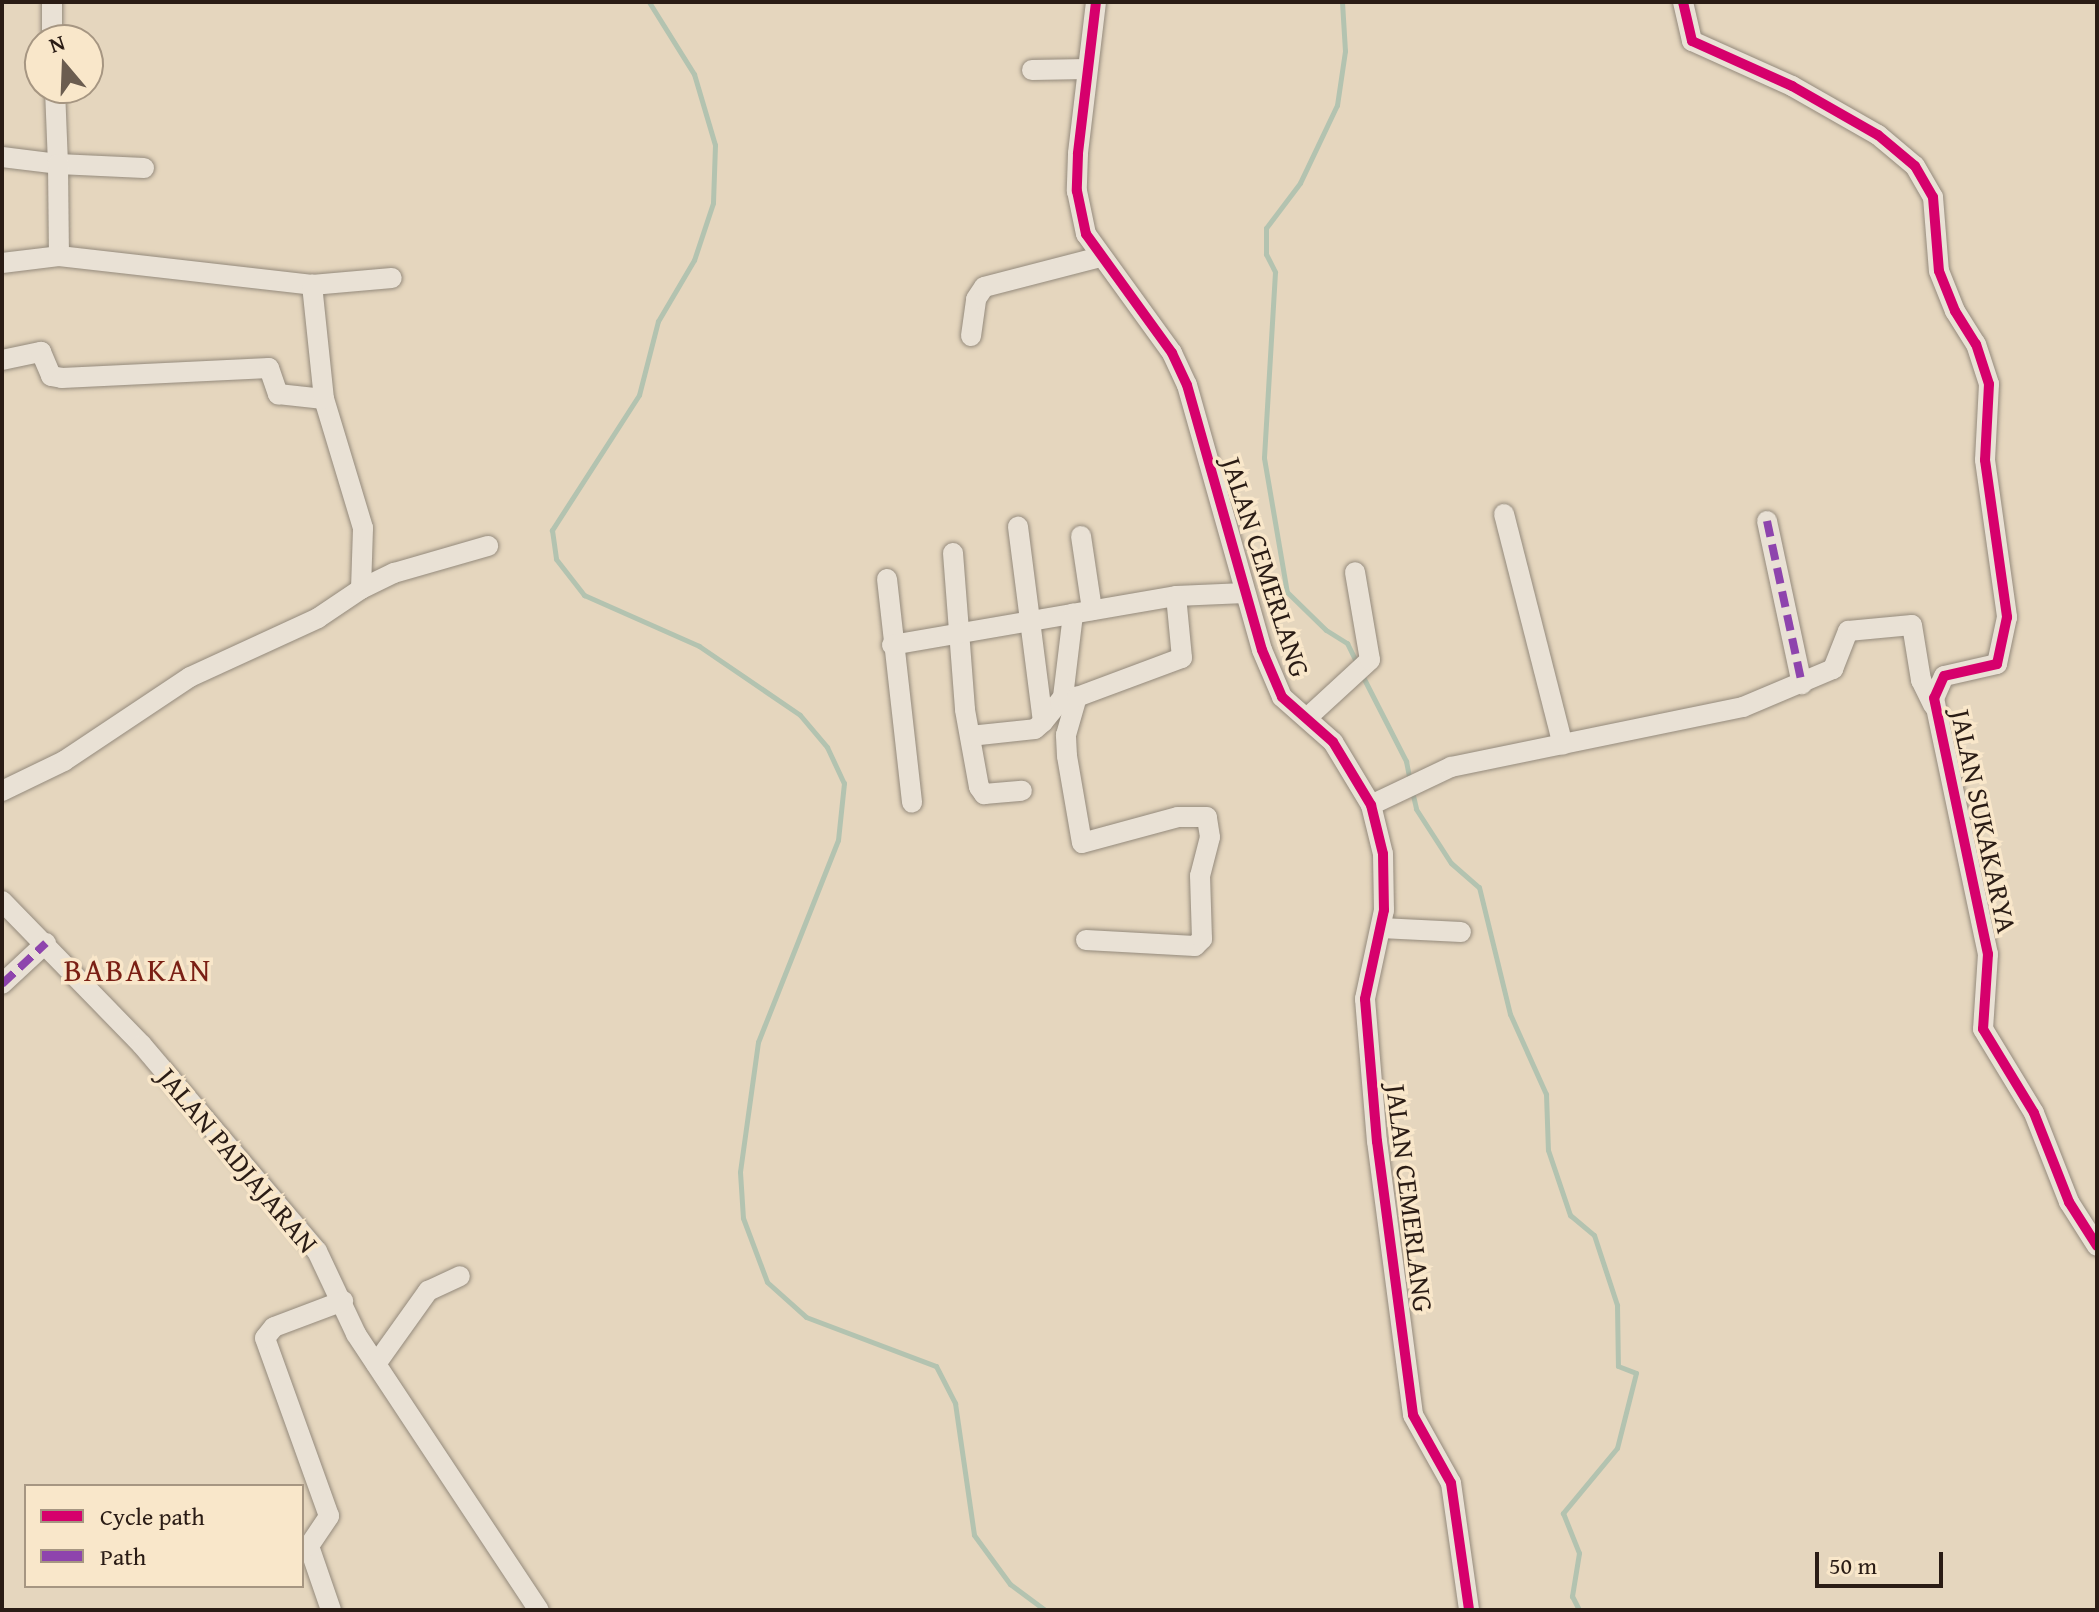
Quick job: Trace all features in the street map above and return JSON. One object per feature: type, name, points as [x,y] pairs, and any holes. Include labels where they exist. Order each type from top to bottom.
[{"type":"street","points":[[52,2],[52,24]]},
{"type":"street","name":"JALAN CEMERLANG","points":[[1096,2],[1077,191],[1086,234],[1100,257],[1149,318],[1187,385],[1245,593],[1282,697],[1333,742],[1371,805],[1384,866],[1381,928],[1365,999],[1377,1141],[1413,1415],[1451,1483],[1469,1610]]},
{"type":"street","name":"JALAN SUKAKARYA","points":[[1683,2],[1692,41],[1792,86],[1878,135],[1915,166],[1933,197],[1939,271],[1955,311],[1976,344],[1989,384],[1985,460],[2007,617],[1997,664],[1944,676],[1937,684],[1934,707],[1988,954],[1983,1029],[2034,1113],[2069,1202],[2097,1246]]},
{"type":"street","points":[[1032,70],[1087,69]]},
{"type":"street","points":[[56,104],[59,256]]},
{"type":"street","points":[[2,157],[58,164],[144,168]]},
{"type":"street","points":[[2,263],[59,256],[312,285],[392,278]]},
{"type":"street","points":[[971,336],[976,299],[984,287],[1100,257]]},
{"type":"street","points":[[312,285],[324,399],[363,528],[361,589]]},
{"type":"street","points":[[2,360],[41,352],[51,376],[62,378],[270,368],[278,394],[324,399]]},
{"type":"street","points":[[1504,514],[1563,745]]},
{"type":"street","points":[[1767,521],[1802,684]]},
{"type":"street","points":[[1018,527],[1026,623],[1043,722]]},
{"type":"street","points":[[970,736],[1035,729],[1063,697],[1082,612],[1081,536]]},
{"type":"street","points":[[2,791],[64,761],[190,677],[318,618],[361,589],[394,573],[488,546]]},
{"type":"street","points":[[953,553],[957,635],[970,736],[984,794],[1022,791]]},
{"type":"street","points":[[1308,717],[1370,660],[1355,572]]},
{"type":"street","points":[[887,579],[912,803]]},
{"type":"street","points":[[892,645],[1176,596],[1245,593]]},
{"type":"street","points":[[1086,940],[1195,946],[1202,939],[1200,876],[1210,837],[1207,817],[1178,817],[1082,843],[1067,756],[1066,735],[1077,697],[1182,658],[1176,596]]},
{"type":"street","points":[[1371,805],[1451,767],[1702,717],[1802,684],[1833,669],[1848,631],[1909,624],[1921,680],[1934,707]]},
{"type":"street","name":"JALAN PADJAJARAN","points":[[2,901],[46,943],[265,1184],[317,1251],[376,1364],[539,1610]]},
{"type":"street","points":[[1381,928],[1461,932]]},
{"type":"street","points":[[2,984],[46,943]]},
{"type":"street","points":[[376,1364],[428,1291],[460,1276]]},
{"type":"street","points":[[331,1610],[309,1546],[329,1516],[265,1338],[274,1327],[343,1301]]},
{"type":"waterway","points":[[649,2],[694,74],[715,145],[713,203],[694,260],[658,321],[639,395],[552,530],[556,559],[584,595],[699,646],[800,715],[827,747],[844,783],[838,840],[758,1042],[740,1172],[743,1218],[767,1282],[806,1317],[936,1366],[955,1403],[974,1535],[1010,1584],[1045,1610]]},
{"type":"waterway","points":[[1342,2],[1345,51],[1337,105],[1300,183],[1266,228],[1266,254],[1275,272],[1264,458],[1287,592],[1326,630],[1347,643],[1358,666]]},
{"type":"waterway","points":[[1362,675],[1406,761],[1410,782]]},
{"type":"waterway","points":[[1412,791],[1416,809],[1451,863],[1479,887],[1510,1014],[1546,1094],[1548,1150],[1570,1215],[1594,1235],[1617,1305],[1618,1366],[1636,1373],[1617,1448],[1563,1513],[1579,1553],[1572,1596],[1579,1610]]},
{"type":"marked path","points":[[1767,521],[1802,684]]},
{"type":"marked path","points":[[2,984],[46,943]]},
{"type":"cycle path","points":[[1096,2],[1078,154],[1077,191],[1086,234],[1172,353],[1187,385],[1262,650],[1282,697],[1333,742],[1371,805],[1383,854],[1384,910],[1365,999],[1377,1141],[1413,1415],[1451,1483],[1469,1610]]},
{"type":"cycle path","points":[[1683,2],[1692,41],[1792,86],[1878,135],[1915,166],[1933,197],[1939,271],[1955,311],[1976,344],[1989,384],[1985,460],[2007,617],[1997,664],[1944,676],[1934,698],[1988,954],[1983,1029],[2034,1113],[2069,1202],[2097,1246]]},
{"type":"district","name":"BABAKAN","points":[[138,970]]}]
